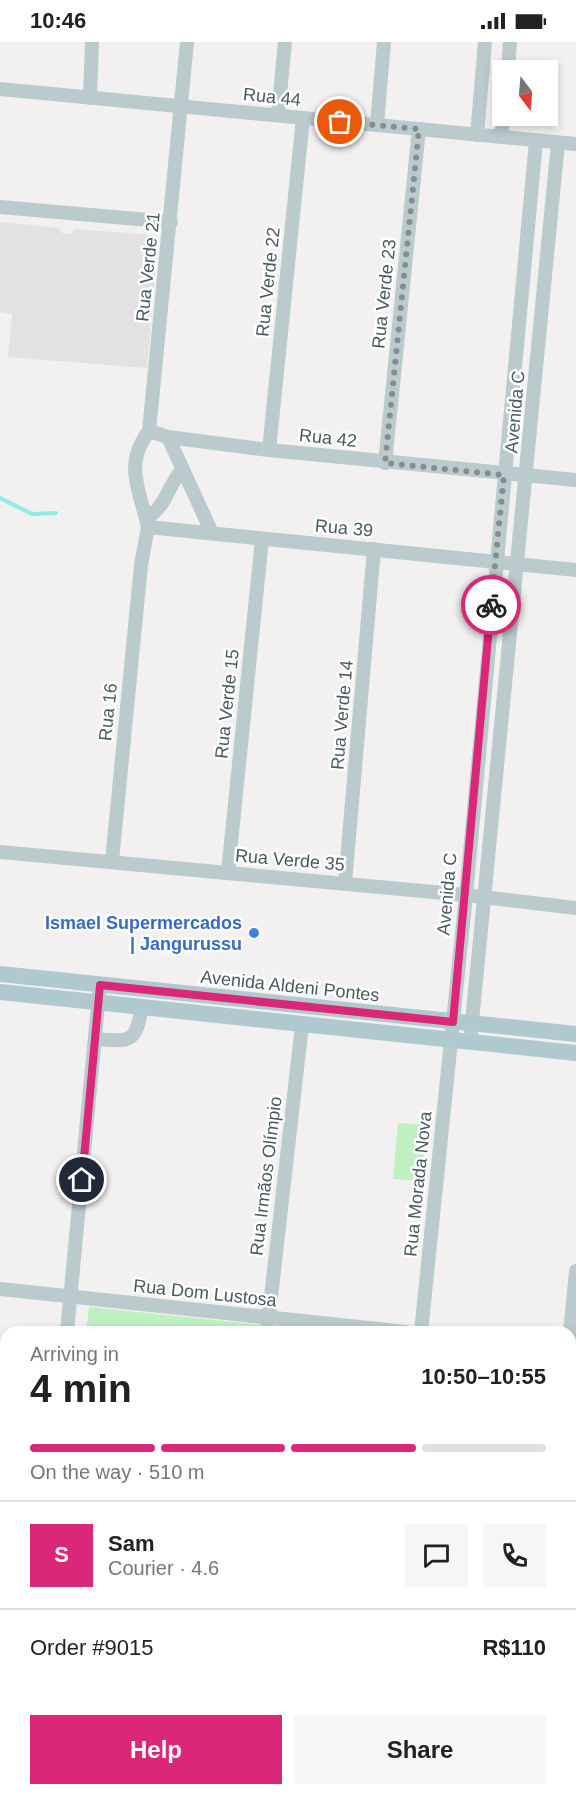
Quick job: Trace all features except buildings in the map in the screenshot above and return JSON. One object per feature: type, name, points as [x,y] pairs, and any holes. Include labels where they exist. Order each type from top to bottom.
[{"type":"main road","name":"Avenida Aldeni Pontes","points":[[0,974],[99,993],[142,1006],[576,1053]]},
{"type":"main road","name":"Avenida Aldeni Pontes","points":[[0,992],[99,993],[576,1034]]},
{"type":"street","points":[[90,98],[92,42]]},
{"type":"street","name":"Rua Verde 21","points":[[149,432],[187,42]]},
{"type":"street","points":[[278,115],[285,42]]},
{"type":"street","points":[[377,125],[384,42]]},
{"type":"street","points":[[477,135],[485,42]]},
{"type":"street","points":[[509,60],[510,42]]},
{"type":"street","name":"Rua 44","points":[[0,89],[576,144]]},
{"type":"street","name":"Rua Verde 22","points":[[269,450],[303,118]]},
{"type":"street","points":[[501,137],[502,126]]},
{"type":"street","name":"Rua Verde 23","points":[[385,463],[419,129]]},
{"type":"street","name":"Avenida C","points":[[451,1040],[536,141]]},
{"type":"street","name":"Avenida C","points":[[471,1042],[558,142]]},
{"type":"street","points":[[0,207],[171,222]]},
{"type":"street","points":[[148,522],[136,483],[135,467],[139,444],[149,432]]},
{"type":"street","name":"Rua 42","points":[[149,432],[168,437],[269,450],[504,475],[576,480]]},
{"type":"street","points":[[168,437],[212,533]]},
{"type":"street","points":[[148,522],[159,510],[172,481],[182,470]]},
{"type":"street","name":"Rua 39","points":[[148,522],[262,539],[495,560],[576,570]]},
{"type":"street","name":"Rua 16","points":[[112,861],[141,565],[148,522]]},
{"type":"street","name":"Rua Verde 15","points":[[228,872],[262,539]]},
{"type":"street","name":"Rua Verde 14","points":[[345,883],[374,549]]},
{"type":"street","name":"Rua Verde 35","points":[[0,852],[345,883],[576,908]]},
{"type":"street","points":[[69,1326],[99,993]]},
{"type":"street","points":[[95,1039],[119,1041],[132,1038],[136,1033],[142,1006]]},
{"type":"street","name":"Rua Irmãos Olímpio","points":[[267,1325],[302,1025]]},
{"type":"street","name":"Rua Morada Nova","points":[[422,1326],[451,1040]]},
{"type":"street","points":[[571,1326],[576,1271]]},
{"type":"street","name":"Rua Dom Lustosa","points":[[0,1289],[287,1326]]},
{"type":"shaded area","points":[[0,222],[59,228],[62,233],[70,234],[75,229],[153,235],[158,241],[147,368],[8,357],[12,314],[0,312]]},
{"type":"green space","points":[[398,1123],[427,1125],[422,1181],[393,1179]]},
{"type":"green space","points":[[89,1307],[263,1325],[263,1326],[87,1326]]},
{"type":"waterway","points":[[0,498],[32,514],[56,513]]},
{"type":"way so far","points":[[340,122],[419,129],[385,463],[504,475],[491,605]]},
{"type":"place","name":"Ismael Supermercados | Jangurussu","points":[[254,933]]},
{"type":"route","points":[[82,1180],[100,985],[453,1022],[491,605]]}]
